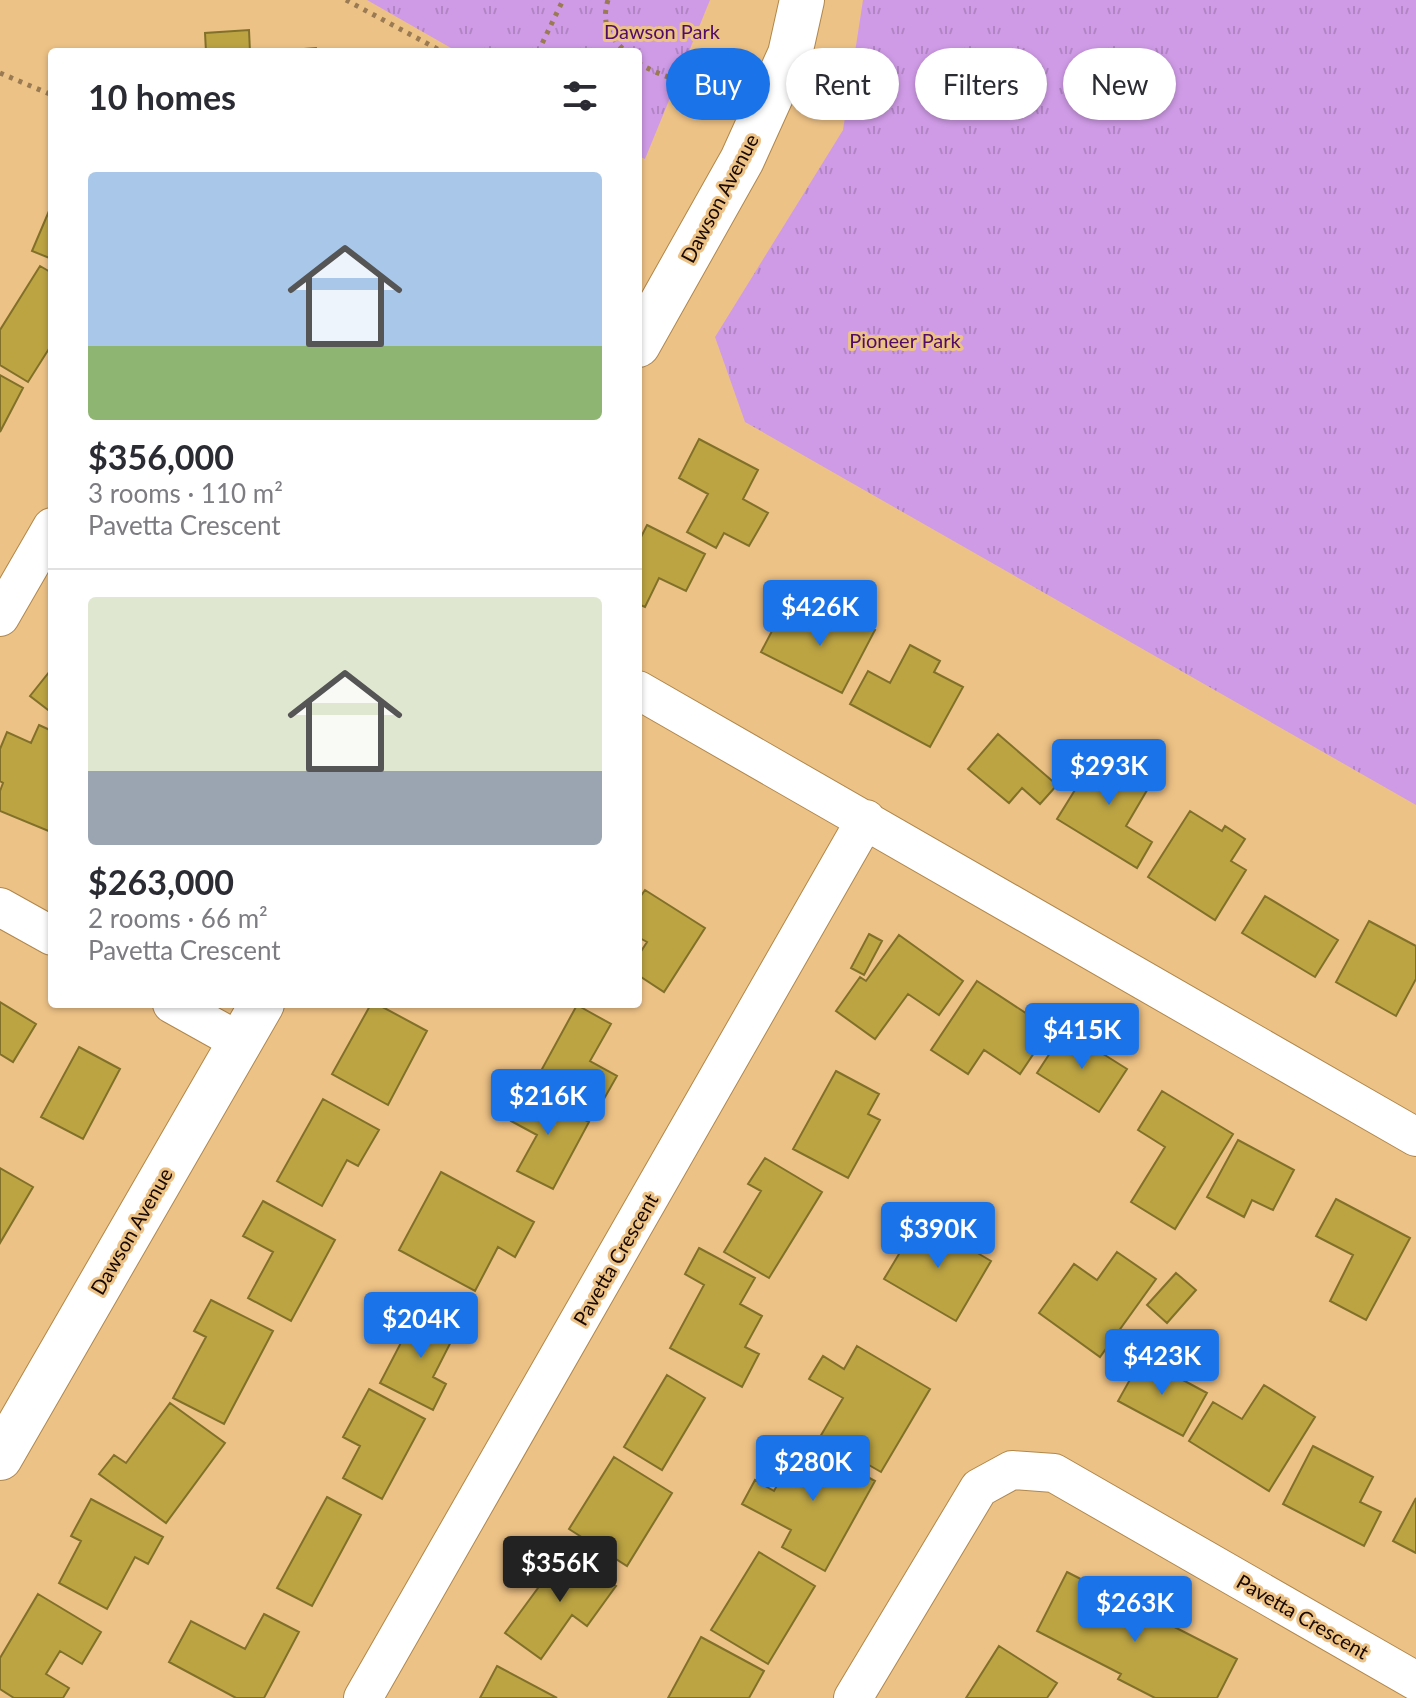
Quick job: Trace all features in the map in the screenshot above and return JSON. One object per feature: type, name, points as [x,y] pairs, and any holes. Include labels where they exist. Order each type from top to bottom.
[{"type":"main road","name":"Dawson Avenue","points":[[642,338],[742,160],[790,54],[802,0]]},
{"type":"main road","name":"Dawson Avenue","points":[[0,1458],[260,1008]]},
{"type":"street","points":[[0,617],[48,534]]},
{"type":"street","points":[[642,692],[1416,1137]]},
{"type":"street","name":"Pavetta Crescent","points":[[363,1698],[866,819]]},
{"type":"street","points":[[0,907],[48,934]]},
{"type":"street","points":[[179,1008],[240,1042]]},
{"type":"street","name":"Pavetta Crescent","points":[[853,1698],[979,1488],[1012,1470],[1054,1473],[1416,1681]]},
{"type":"path","points":[[346,0],[436,48]]},
{"type":"path","points":[[540,48],[563,0]]},
{"type":"path","points":[[608,0],[604,13],[606,23],[611,38],[622,48]]},
{"type":"path","points":[[642,65],[666,76]]},
{"type":"path","points":[[0,73],[48,93]]},
{"type":"green space","name":"Dawson Park","points":[[367,0],[710,0],[690,48],[666,48],[666,108],[645,159],[642,158],[642,48],[451,48]]},
{"type":"green space","name":"Pioneer Park","points":[[863,0],[1416,0],[1416,805],[745,422],[715,337],[843,130],[845,120],[899,120],[899,48],[856,48]]},
{"type":"building","points":[[249,30],[250,48],[206,48],[205,33]]},
{"type":"building","points":[[48,213],[48,257],[32,251]]},
{"type":"building","points":[[40,266],[48,271],[48,350],[28,382],[0,365],[0,330]]},
{"type":"building","points":[[0,375],[23,388],[0,432]]},
{"type":"building","points":[[699,439],[758,470],[743,499],[768,513],[749,546],[724,533],[716,548],[687,532],[708,494],[679,478]]},
{"type":"building","points":[[647,525],[705,554],[686,591],[659,578],[645,607],[642,606],[642,535]]},
{"type":"building","points":[[783,610],[827,633],[838,611],[875,630],[842,693],[761,652]]},
{"type":"building","points":[[910,645],[940,661],[934,672],[963,687],[930,747],[850,704],[868,671],[890,683]]},
{"type":"building","points":[[48,674],[48,710],[30,696]]},
{"type":"building","points":[[39,725],[48,729],[48,831],[0,811],[3,783],[0,781],[0,749],[7,732],[31,743]]},
{"type":"building","points":[[998,734],[1057,785],[1040,804],[1022,788],[1009,803],[968,769]]},
{"type":"building","points":[[1101,748],[1153,780],[1126,826],[1152,842],[1137,868],[1057,819]]},
{"type":"building","points":[[1190,811],[1222,831],[1225,826],[1245,839],[1231,861],[1246,870],[1215,920],[1148,877]]},
{"type":"building","points":[[645,890],[705,928],[664,992],[642,978],[642,950],[647,942],[642,939],[642,894]]},
{"type":"building","points":[[1265,896],[1338,940],[1315,977],[1242,933]]},
{"type":"building","points":[[1369,921],[1416,946],[1416,979],[1396,1016],[1336,982]]},
{"type":"building","points":[[869,934],[882,941],[864,975],[851,968]]},
{"type":"building","points":[[899,935],[963,981],[939,1015],[908,994],[875,1039],[836,1011],[860,977],[866,981]]},
{"type":"building","points":[[977,981],[1050,1029],[1020,1074],[984,1050],[968,1074],[931,1050]]},
{"type":"building","points":[[0,1002],[36,1024],[13,1062],[0,1054]]},
{"type":"building","points":[[369,1008],[384,1008],[427,1031],[388,1105],[332,1074]]},
{"type":"building","points":[[575,1008],[582,1008],[611,1024],[590,1061],[617,1076],[596,1113],[536,1080]]},
{"type":"building","points":[[1065,1030],[1127,1069],[1099,1112],[1037,1073]]},
{"type":"building","points":[[79,1047],[120,1069],[83,1139],[41,1117]]},
{"type":"building","points":[[836,1071],[879,1094],[868,1114],[880,1120],[848,1178],[793,1149]]},
{"type":"building","points":[[527,1089],[589,1122],[553,1189],[517,1171],[537,1135],[511,1121]]},
{"type":"building","points":[[1162,1091],[1233,1134],[1175,1229],[1131,1202],[1165,1147],[1138,1130]]},
{"type":"building","points":[[323,1099],[379,1130],[358,1166],[347,1160],[322,1206],[277,1181]]},
{"type":"building","points":[[1238,1140],[1294,1170],[1273,1210],[1252,1200],[1244,1217],[1207,1197]]},
{"type":"building","points":[[765,1158],[822,1192],[769,1278],[724,1252],[761,1191],[748,1184]]},
{"type":"building","points":[[0,1168],[33,1187],[0,1243]]},
{"type":"building","points":[[441,1172],[534,1222],[515,1257],[498,1247],[475,1291],[399,1250]]},
{"type":"building","points":[[1336,1199],[1410,1238],[1366,1320],[1330,1301],[1353,1255],[1316,1236]]},
{"type":"building","points":[[263,1201],[335,1240],[291,1321],[248,1298],[273,1252],[243,1236]]},
{"type":"building","points":[[920,1219],[991,1261],[956,1321],[884,1279]]},
{"type":"building","points":[[699,1248],[755,1278],[740,1304],[762,1316],[745,1347],[759,1354],[742,1387],[670,1348],[704,1285],[685,1274]]},
{"type":"building","points":[[1117,1252],[1156,1279],[1100,1357],[1039,1313],[1074,1264],[1097,1280]]},
{"type":"building","points":[[1176,1273],[1196,1290],[1167,1323],[1147,1305]]},
{"type":"building","points":[[211,1300],[273,1331],[224,1424],[173,1398],[206,1337],[194,1331]]},
{"type":"building","points":[[419,1308],[458,1328],[433,1377],[446,1384],[433,1410],[380,1383]]},
{"type":"building","points":[[857,1346],[930,1389],[881,1472],[820,1437],[843,1398],[809,1379],[823,1356],[844,1369]]},
{"type":"building","points":[[1142,1358],[1207,1393],[1183,1436],[1118,1401]]},
{"type":"building","points":[[667,1375],[705,1398],[662,1470],[624,1447]]},
{"type":"building","points":[[1264,1385],[1315,1417],[1269,1491],[1189,1441],[1213,1402],[1242,1419]]},
{"type":"building","points":[[369,1389],[425,1419],[382,1499],[343,1478],[360,1446],[343,1437]]},
{"type":"building","points":[[170,1403],[225,1443],[166,1523],[99,1474],[114,1455],[126,1463]]},
{"type":"building","points":[[802,1441],[875,1481],[825,1571],[782,1547],[791,1530],[742,1504],[755,1480],[774,1491]]},
{"type":"building","points":[[1313,1446],[1373,1477],[1360,1502],[1381,1512],[1364,1546],[1283,1504]]},
{"type":"building","points":[[614,1457],[672,1493],[627,1566],[569,1529]]},
{"type":"building","points":[[327,1497],[361,1515],[312,1606],[277,1588]]},
{"type":"building","points":[[1416,1498],[1416,1553],[1393,1541]]},
{"type":"building","points":[[91,1499],[163,1537],[148,1564],[135,1557],[107,1609],[59,1583],[81,1541],[71,1536]]},
{"type":"building","points":[[566,1550],[616,1586],[587,1626],[572,1615],[541,1659],[505,1633]]},
{"type":"building","points":[[759,1552],[815,1586],[768,1664],[711,1630]]},
{"type":"building","points":[[1067,1572],[1237,1659],[1217,1698],[1155,1698],[1118,1679],[1121,1674],[1037,1631]]},
{"type":"building","points":[[38,1594],[101,1632],[82,1664],[60,1651],[46,1674],[69,1688],[63,1698],[14,1698],[0,1689],[0,1658]]},
{"type":"building","points":[[264,1614],[299,1632],[264,1698],[236,1698],[169,1662],[191,1621],[245,1649]]},
{"type":"building","points":[[701,1637],[764,1671],[749,1698],[668,1698]]},
{"type":"building","points":[[999,1646],[1057,1683],[1047,1698],[966,1698]]},
{"type":"building","points":[[497,1666],[557,1698],[480,1698]]}]
